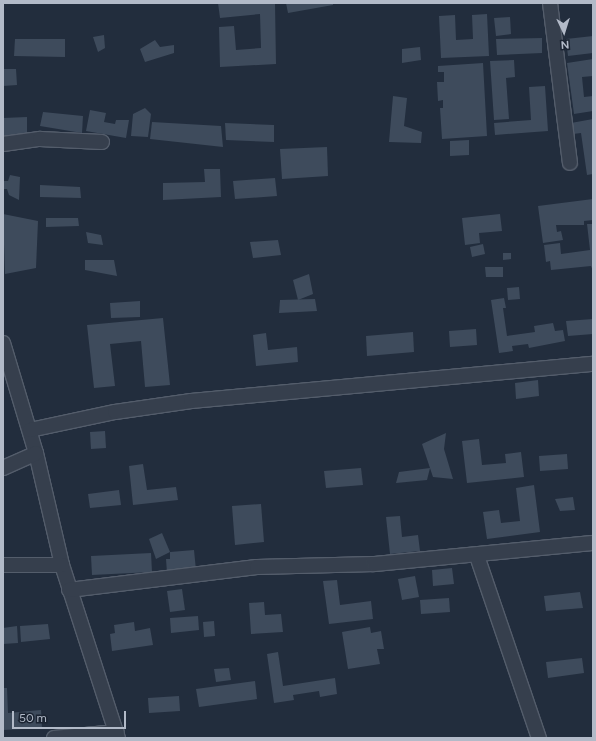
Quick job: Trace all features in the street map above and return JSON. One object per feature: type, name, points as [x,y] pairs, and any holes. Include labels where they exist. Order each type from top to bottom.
[{"type":"street","points":[[550,3],[570,162]]},
{"type":"street","points":[[3,144],[40,139],[102,142]]},
{"type":"street","points":[[3,343],[8,377],[30,430],[69,590],[118,735],[54,738]]},
{"type":"street","points":[[30,430],[115,412],[178,403],[593,364]]},
{"type":"street","points":[[3,468],[36,453]]},
{"type":"street","points":[[69,590],[257,567],[374,564],[477,556],[593,543]]},
{"type":"street","points":[[477,556],[539,738]]},
{"type":"street","points":[[3,565],[62,565]]},
{"type":"building","points":[[218,3],[275,3],[276,64],[220,67],[219,27],[234,26],[236,50],[261,48],[260,14],[220,18]]},
{"type":"building","points":[[286,3],[333,3],[333,5],[288,13]]},
{"type":"building","points":[[487,14],[489,56],[441,58],[439,16],[455,15],[456,40],[473,39],[472,15]]},
{"type":"building","points":[[510,17],[511,34],[496,36],[494,18]]},
{"type":"building","points":[[104,35],[105,48],[98,52],[93,37]]},
{"type":"building","points":[[593,36],[593,53],[568,56],[566,39]]},
{"type":"building","points":[[542,38],[542,53],[497,55],[496,39]]},
{"type":"building","points":[[15,39],[65,39],[65,57],[14,56]]},
{"type":"building","points":[[155,40],[160,47],[174,45],[174,53],[145,62],[140,49]]},
{"type":"building","points":[[420,47],[421,60],[402,63],[402,49]]},
{"type":"building","points":[[593,59],[593,76],[582,77],[584,97],[593,96],[593,111],[574,114],[567,63]]},
{"type":"building","points":[[514,60],[515,77],[506,78],[509,119],[494,120],[490,61]]},
{"type":"building","points":[[483,63],[487,136],[442,139],[440,108],[443,108],[443,100],[438,101],[437,82],[444,82],[444,72],[438,72],[438,66]]},
{"type":"building","points":[[3,69],[16,69],[17,85],[3,86]]},
{"type":"building","points":[[545,86],[548,131],[495,135],[494,123],[531,120],[529,87]]},
{"type":"building","points":[[393,96],[407,98],[404,126],[422,132],[421,143],[389,142]]},
{"type":"building","points":[[145,108],[151,114],[148,137],[131,136],[133,114]]},
{"type":"building","points":[[90,110],[106,113],[104,122],[115,124],[116,120],[129,120],[126,138],[86,131]]},
{"type":"building","points":[[43,112],[83,116],[82,133],[40,126]]},
{"type":"building","points":[[27,117],[27,138],[3,140],[3,118]]},
{"type":"building","points":[[593,119],[593,174],[587,175],[581,133],[573,134],[571,123]]},
{"type":"building","points":[[152,122],[221,126],[223,147],[150,139]]},
{"type":"building","points":[[225,123],[274,125],[274,142],[226,140]]},
{"type":"building","points":[[469,140],[469,155],[450,156],[450,141]]},
{"type":"building","points":[[327,147],[328,176],[282,179],[280,149]]},
{"type":"building","points":[[204,169],[220,169],[221,197],[163,200],[163,183],[205,182]]},
{"type":"building","points":[[10,175],[20,177],[19,200],[9,195],[7,189],[3,189],[3,181],[8,181]]},
{"type":"building","points":[[275,178],[277,196],[235,199],[233,181]]},
{"type":"building","points":[[40,185],[80,187],[81,198],[40,197]]},
{"type":"building","points":[[593,199],[593,220],[584,221],[584,225],[556,225],[557,232],[561,231],[563,240],[543,243],[538,206]]},
{"type":"building","points":[[3,214],[38,221],[36,268],[5,274]]},
{"type":"building","points":[[500,214],[502,231],[479,233],[480,243],[465,245],[462,218]]},
{"type":"building","points":[[46,218],[78,218],[79,226],[46,227]]},
{"type":"building","points":[[587,224],[593,224],[593,271],[591,266],[551,270],[550,261],[546,262],[544,245],[560,243],[561,254],[590,250]]},
{"type":"building","points":[[86,232],[101,235],[103,245],[88,243]]},
{"type":"building","points":[[278,240],[281,255],[253,258],[250,242]]},
{"type":"building","points":[[483,244],[485,254],[472,257],[470,247]]},
{"type":"building","points":[[503,253],[511,253],[511,259],[503,260]]},
{"type":"building","points":[[85,260],[114,260],[117,276],[85,270]]},
{"type":"building","points":[[485,267],[503,267],[503,277],[486,277]]},
{"type":"building","points":[[309,274],[313,294],[298,300],[293,280]]},
{"type":"building","points":[[519,287],[520,299],[508,300],[507,288]]},
{"type":"building","points":[[504,298],[506,308],[503,308],[507,336],[535,332],[534,326],[553,323],[555,331],[563,330],[565,341],[529,348],[528,344],[512,346],[513,351],[499,353],[491,300]]},
{"type":"building","points":[[315,299],[317,311],[279,313],[280,300]]},
{"type":"building","points":[[140,301],[140,317],[111,318],[110,303]]},
{"type":"building","points":[[163,318],[170,385],[145,387],[141,341],[110,344],[115,386],[94,388],[87,325]]},
{"type":"building","points":[[593,319],[593,334],[568,336],[566,321]]},
{"type":"building","points":[[476,329],[477,345],[450,347],[449,331]]},
{"type":"building","points":[[413,332],[414,352],[367,356],[366,336]]},
{"type":"building","points":[[266,333],[268,350],[297,347],[298,362],[256,366],[253,335]]},
{"type":"building","points":[[538,380],[539,396],[516,399],[515,383]]},
{"type":"building","points":[[105,431],[106,448],[91,449],[90,432]]},
{"type":"building","points":[[446,433],[444,449],[453,479],[433,477],[422,444]]},
{"type":"building","points":[[479,439],[482,465],[506,463],[505,454],[521,452],[524,477],[467,483],[462,441]]},
{"type":"building","points":[[567,454],[568,469],[540,471],[539,456]]},
{"type":"building","points":[[143,464],[147,490],[176,487],[178,500],[133,505],[129,466]]},
{"type":"building","points":[[361,468],[363,485],[326,488],[324,471]]},
{"type":"building","points":[[430,468],[427,480],[396,483],[399,472]]},
{"type":"building","points":[[534,485],[540,532],[487,539],[483,512],[499,510],[501,523],[520,521],[516,488]]},
{"type":"building","points":[[119,490],[121,505],[90,508],[88,494]]},
{"type":"building","points":[[573,497],[575,510],[560,511],[555,499]]},
{"type":"building","points":[[261,504],[264,542],[235,545],[232,506]]},
{"type":"building","points":[[400,516],[402,537],[418,535],[420,551],[390,554],[386,517]]},
{"type":"building","points":[[162,533],[170,552],[156,559],[149,539]]},
{"type":"building","points":[[194,550],[196,570],[167,573],[166,559],[170,559],[170,552]]},
{"type":"building","points":[[151,553],[152,572],[92,575],[91,556]]},
{"type":"building","points":[[452,568],[454,584],[433,586],[432,570]]},
{"type":"building","points":[[415,576],[419,597],[402,600],[398,579]]},
{"type":"building","points":[[337,580],[340,605],[371,601],[373,619],[329,624],[323,581]]},
{"type":"building","points":[[182,589],[185,610],[170,612],[167,591]]},
{"type":"building","points":[[580,592],[583,608],[546,611],[544,596]]},
{"type":"building","points":[[449,598],[450,612],[421,614],[420,600]]},
{"type":"building","points":[[264,602],[265,615],[281,614],[283,632],[251,634],[249,603]]},
{"type":"building","points":[[198,616],[199,630],[171,633],[170,618]]},
{"type":"building","points":[[214,621],[215,636],[204,637],[203,622]]},
{"type":"building","points":[[134,622],[135,631],[150,628],[153,645],[112,651],[110,634],[115,633],[114,625]]},
{"type":"building","points":[[48,624],[50,639],[21,642],[20,626]]},
{"type":"building","points":[[17,626],[18,643],[3,644],[3,628]]},
{"type":"building","points":[[370,627],[371,633],[381,631],[384,649],[377,649],[380,664],[348,669],[342,632]]},
{"type":"building","points":[[278,652],[283,686],[335,678],[337,694],[320,697],[319,691],[293,695],[294,700],[274,703],[267,654]]},
{"type":"building","points":[[582,658],[584,673],[548,678],[546,662]]},
{"type":"building","points":[[229,668],[231,680],[216,682],[214,669]]},
{"type":"building","points":[[255,681],[257,699],[199,707],[196,689]]},
{"type":"building","points":[[3,688],[7,688],[8,713],[41,710],[42,728],[3,730]]},
{"type":"building","points":[[179,696],[180,711],[149,713],[148,698]]}]
